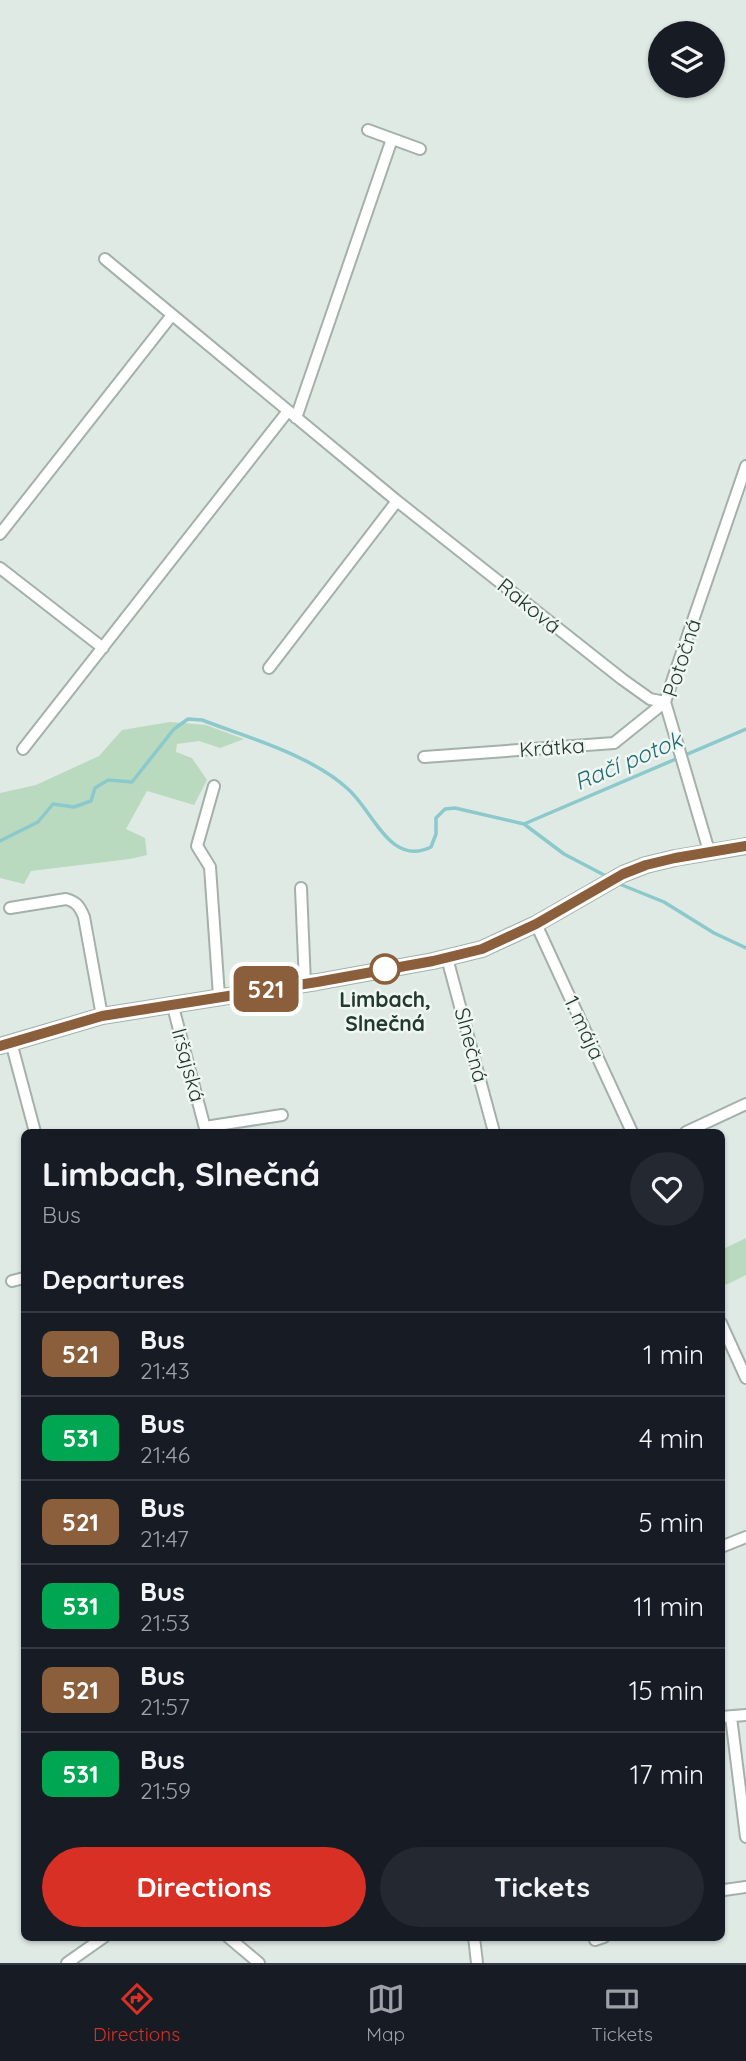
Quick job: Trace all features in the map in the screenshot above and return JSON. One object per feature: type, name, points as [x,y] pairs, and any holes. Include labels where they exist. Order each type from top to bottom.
[{"type":"street","points":[[368,130],[420,149]]},
{"type":"street","points":[[23,749],[292,414],[392,139]]},
{"type":"street","name":"Raková","points":[[105,258],[397,501],[622,679],[650,699],[666,702]]},
{"type":"street","points":[[0,534],[172,314]]},
{"type":"street","name":"Potočná","points":[[709,852],[666,702],[746,466]]},
{"type":"street","points":[[269,668],[397,501]]},
{"type":"street","points":[[0,568],[103,648]]},
{"type":"street","name":"Krátka","points":[[424,757],[614,743],[666,702]]},
{"type":"street","points":[[214,786],[197,846],[210,867],[219,996]]},
{"type":"street","points":[[34,1129],[6,1044],[102,1016],[311,983],[482,949],[536,924],[623,874],[646,865],[746,846]]},
{"type":"street","points":[[301,888],[311,983]]},
{"type":"street","points":[[10,908],[66,899],[74,901],[80,907],[102,1016]]},
{"type":"street","name":"1. mája","points":[[536,924],[631,1129]]},
{"type":"street","name":"Slnečná","points":[[447,958],[493,1129]]},
{"type":"street","name":"Iršajská","points":[[172,1003],[206,1129]]},
{"type":"street","points":[[692,1129],[746,1104]]},
{"type":"street","name":"Iršajská","points":[[211,1129],[282,1115]]},
{"type":"street","points":[[12,1281],[21,1279]]},
{"type":"street","points":[[725,1332],[746,1378]]},
{"type":"street","points":[[725,1546],[746,1536]]},
{"type":"street","points":[[746,1715],[726,1717],[746,1837]]},
{"type":"street","points":[[725,1890],[746,1887]]},
{"type":"street","points":[[67,1963],[98,1941]]},
{"type":"street","points":[[233,1941],[259,1963]]},
{"type":"street","points":[[474,1941],[477,1963]]},
{"type":"green space","points":[[170,722],[206,725],[244,739],[220,748],[199,741],[177,744],[176,752],[192,758],[207,780],[194,805],[147,791],[126,829],[145,838],[147,855],[31,871],[24,884],[0,878],[0,793],[36,785],[99,756],[122,730]]},
{"type":"green space","points":[[746,1238],[746,1275],[726,1285],[725,1283],[725,1248]]},
{"type":"waterway","points":[[0,841],[38,822],[53,804],[74,807],[91,801],[95,788],[108,780],[132,782],[174,729],[188,719],[202,720],[316,766],[348,789],[384,834],[404,850],[417,851],[431,847],[436,834],[436,818],[445,809],[455,808],[524,824],[564,854],[608,877]]},
{"type":"waterway","name":"Račí potok","points":[[524,824],[746,729]]},
{"type":"waterway","points":[[617,883],[664,902],[714,933],[746,948]]},
{"type":"bus line","name":"521","points":[[0,1046],[102,1016],[317,982],[433,961],[482,949],[536,924],[623,874],[646,865],[746,846]]},
{"type":"place","name":"Limbach, Slnečná","points":[[385,969]]}]
